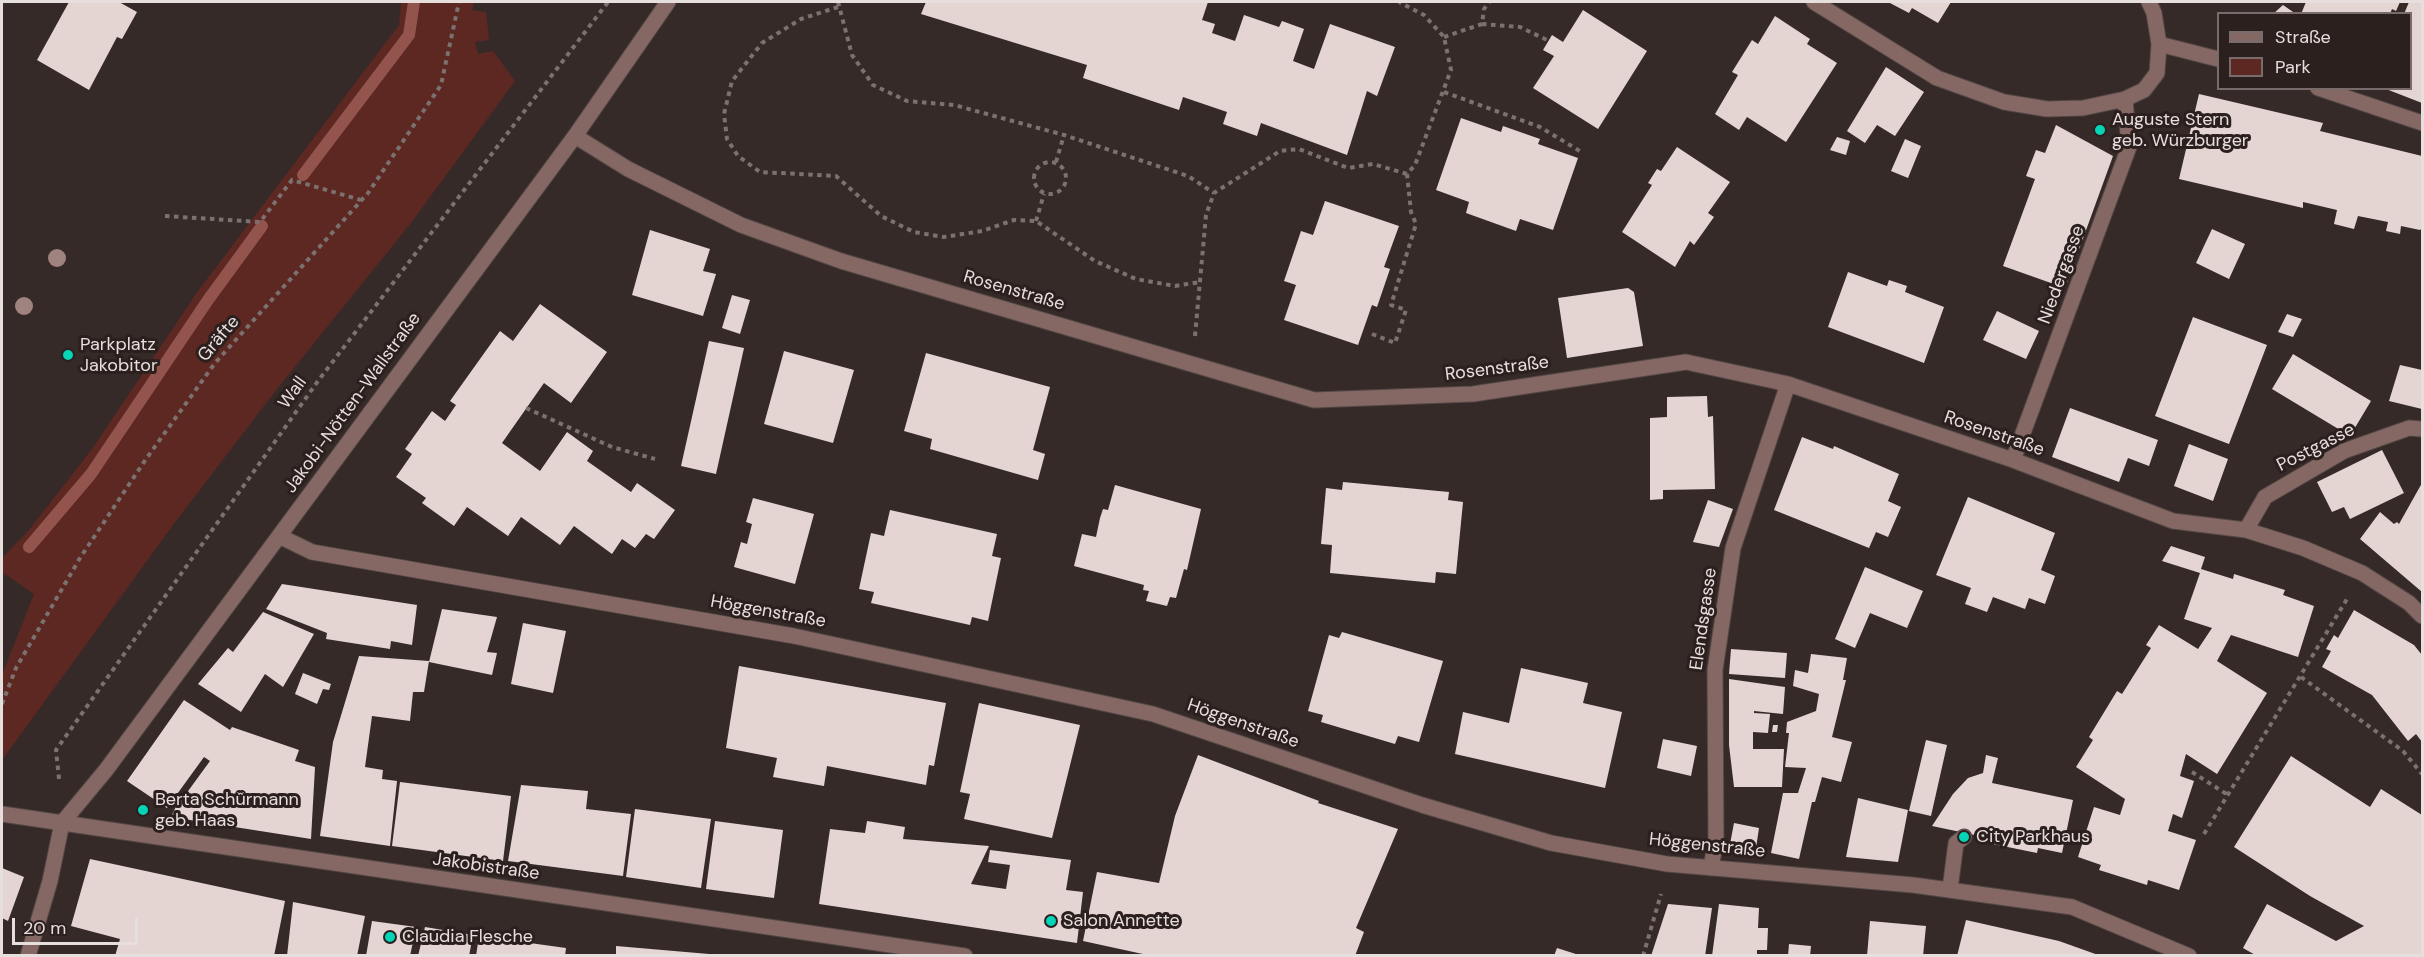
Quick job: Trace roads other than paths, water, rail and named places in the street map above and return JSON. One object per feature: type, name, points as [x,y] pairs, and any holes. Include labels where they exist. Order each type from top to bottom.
[{"type":"street","name":"Jakobi-Nötten-Wallstraße","points":[[62,823],[106,770],[279,536],[574,136],[668,2]]},
{"type":"street","points":[[1814,2],[1937,78],[2004,102],[2047,109],[2083,108],[2125,99],[2144,90],[2157,73],[2159,44],[2154,13],[2149,2]]},
{"type":"street","points":[[2159,44],[2217,59]]},
{"type":"street","points":[[2324,90],[2422,123]]},
{"type":"street","name":"Niedergasse","points":[[2013,460],[2129,147],[2125,99]]},
{"type":"street","name":"Rosenstraße","points":[[574,136],[628,169],[741,225],[841,261],[1314,400],[1473,394],[1686,362],[1788,384],[2013,460],[2173,521],[2246,530],[2303,548],[2362,573],[2409,603],[2422,616]]},
{"type":"street","name":"Elendsgasse","points":[[1711,868],[1716,839],[1714,670],[1733,548],[1788,384]]},
{"type":"street","name":"Postgasse","points":[[2246,530],[2265,497],[2344,451],[2409,428],[2422,429]]},
{"type":"street","name":"Höggenstraße","points":[[279,536],[312,552],[794,636],[1153,714],[1422,805],[1551,843],[1667,864],[1950,890],[2072,907],[2189,956]]},
{"type":"street","name":"Jakobistraße","points":[[2,814],[156,839],[965,956]]},
{"type":"street","points":[[28,956],[50,881],[62,823]]},
{"type":"street","points":[[1950,890],[1956,843],[1964,837]]},
{"type":"waterway","points":[[303,175],[409,35],[414,2]]},
{"type":"waterway","points":[[29,547],[91,474],[208,300],[262,226]]},
{"type":"place","name":"Auguste Stern geb. Würzburger","points":[[2100,130]]},
{"type":"place","name":"Parkplatz Jakobitor","points":[[68,355]]},
{"type":"place","name":"Berta Schürmann geb. Haas","points":[[143,810]]},
{"type":"place","name":"City Parkhaus","points":[[1964,837]]},
{"type":"place","name":"Salon Annette","points":[[1051,921]]},
{"type":"place","name":"Claudia Flesche","points":[[390,937]]}]
